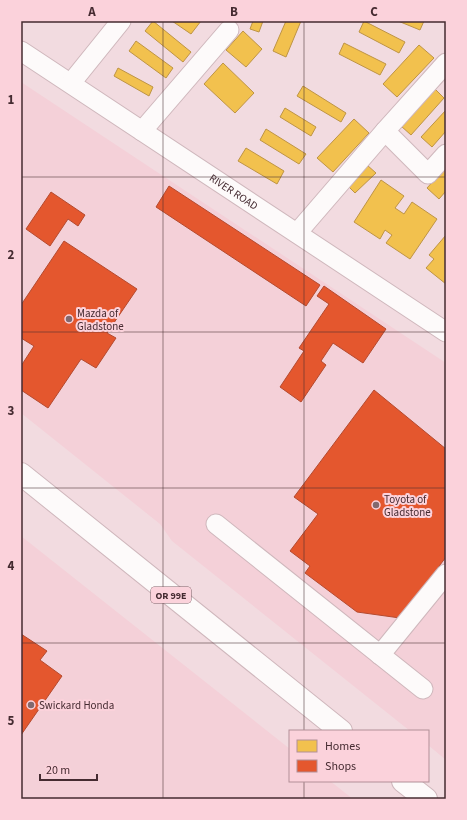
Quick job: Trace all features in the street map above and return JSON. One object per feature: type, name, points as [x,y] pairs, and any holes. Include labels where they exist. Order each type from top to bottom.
[{"type":"main road","name":"OR 99E","points":[[21,474],[340,730]]},
{"type":"main road","points":[[404,782],[426,799]]},
{"type":"street","points":[[71,83],[121,21]]},
{"type":"street","points":[[142,131],[229,30]]},
{"type":"street","name":"RIVER ROAD","points":[[21,51],[446,332]]},
{"type":"street","points":[[297,233],[385,131],[446,64]]},
{"type":"street","points":[[385,131],[428,174],[446,154]]},
{"type":"street","points":[[216,524],[423,689]]},
{"type":"street","points":[[380,655],[446,574]]},
{"type":"shaded area","points":[[21,82],[446,363],[446,760],[429,746],[429,730],[409,730],[172,541],[160,524],[21,413]]},
{"type":"shaded area","points":[[21,536],[289,748],[289,782],[331,782],[353,799],[21,799]]},
{"type":"building: Homes","points":[[153,21],[191,52],[183,62],[145,31]]},
{"type":"building: Homes","points":[[172,21],[201,21],[191,34]]},
{"type":"building: Homes","points":[[253,21],[263,21],[259,32],[250,29]]},
{"type":"building: Homes","points":[[286,21],[301,21],[286,57],[273,51]]},
{"type":"building: Homes","points":[[364,21],[405,42],[399,53],[359,32]]},
{"type":"building: Homes","points":[[398,21],[424,21],[420,30]]},
{"type":"building: Homes","points":[[243,31],[262,49],[246,67],[226,50]]},
{"type":"building: Homes","points":[[136,41],[173,68],[166,78],[129,51]]},
{"type":"building: Homes","points":[[344,43],[386,64],[380,75],[339,54]]},
{"type":"building: Homes","points":[[419,45],[434,58],[397,97],[383,84]]},
{"type":"building: Homes","points":[[223,63],[254,93],[235,113],[204,84]]},
{"type":"building: Homes","points":[[118,68],[153,87],[149,96],[114,76]]},
{"type":"building: Homes","points":[[303,86],[346,113],[341,122],[297,96]]},
{"type":"building: Homes","points":[[435,89],[444,98],[411,135],[401,126]]},
{"type":"building: Homes","points":[[285,108],[316,127],[311,136],[280,117]]},
{"type":"building: Homes","points":[[446,110],[446,131],[432,147],[421,137]]},
{"type":"building: Homes","points":[[354,119],[369,133],[333,172],[317,158]]},
{"type":"building: Homes","points":[[266,129],[306,154],[299,164],[260,140]]},
{"type":"building: Homes","points":[[246,148],[284,171],[277,184],[238,161]]},
{"type":"building: Homes","points":[[367,165],[376,173],[355,193],[347,185]]},
{"type":"building: Homes","points":[[446,167],[446,191],[439,199],[427,188]]},
{"type":"building: Homes","points":[[381,180],[404,196],[395,208],[404,214],[412,202],[437,219],[410,259],[386,243],[392,235],[385,230],[380,239],[354,222]]},
{"type":"building: Homes","points":[[446,235],[446,284],[426,268],[434,259],[429,255]]},
{"type":"building: Shops","points":[[169,186],[320,285],[306,306],[156,207]]},
{"type":"building: Shops","points":[[51,192],[85,215],[78,226],[68,219],[50,246],[26,229]]},
{"type":"building: Shops","name":"Mazda of Gladstone","points":[[64,241],[137,289],[107,333],[116,338],[96,368],[81,359],[48,408],[21,390],[21,366],[34,346],[21,338],[21,305]]},
{"type":"building: Shops","points":[[324,286],[386,329],[363,363],[333,343],[321,361],[326,365],[301,402],[280,387],[304,351],[299,348],[329,304],[317,296]]},
{"type":"building: Shops","name":"Toyota of Gladstone","points":[[374,390],[446,449],[446,557],[400,618],[357,612],[305,573],[310,566],[290,551],[318,514],[294,497]]},
{"type":"building: Shops","name":"Swickard Honda","points":[[21,634],[47,651],[40,660],[62,676],[21,735]]},
{"type":"place","name":"Mazda of Gladstone","points":[[69,319]]},
{"type":"place","name":"Toyota of Gladstone","points":[[376,505]]},
{"type":"place","name":"Swickard Honda","points":[[31,705]]}]
